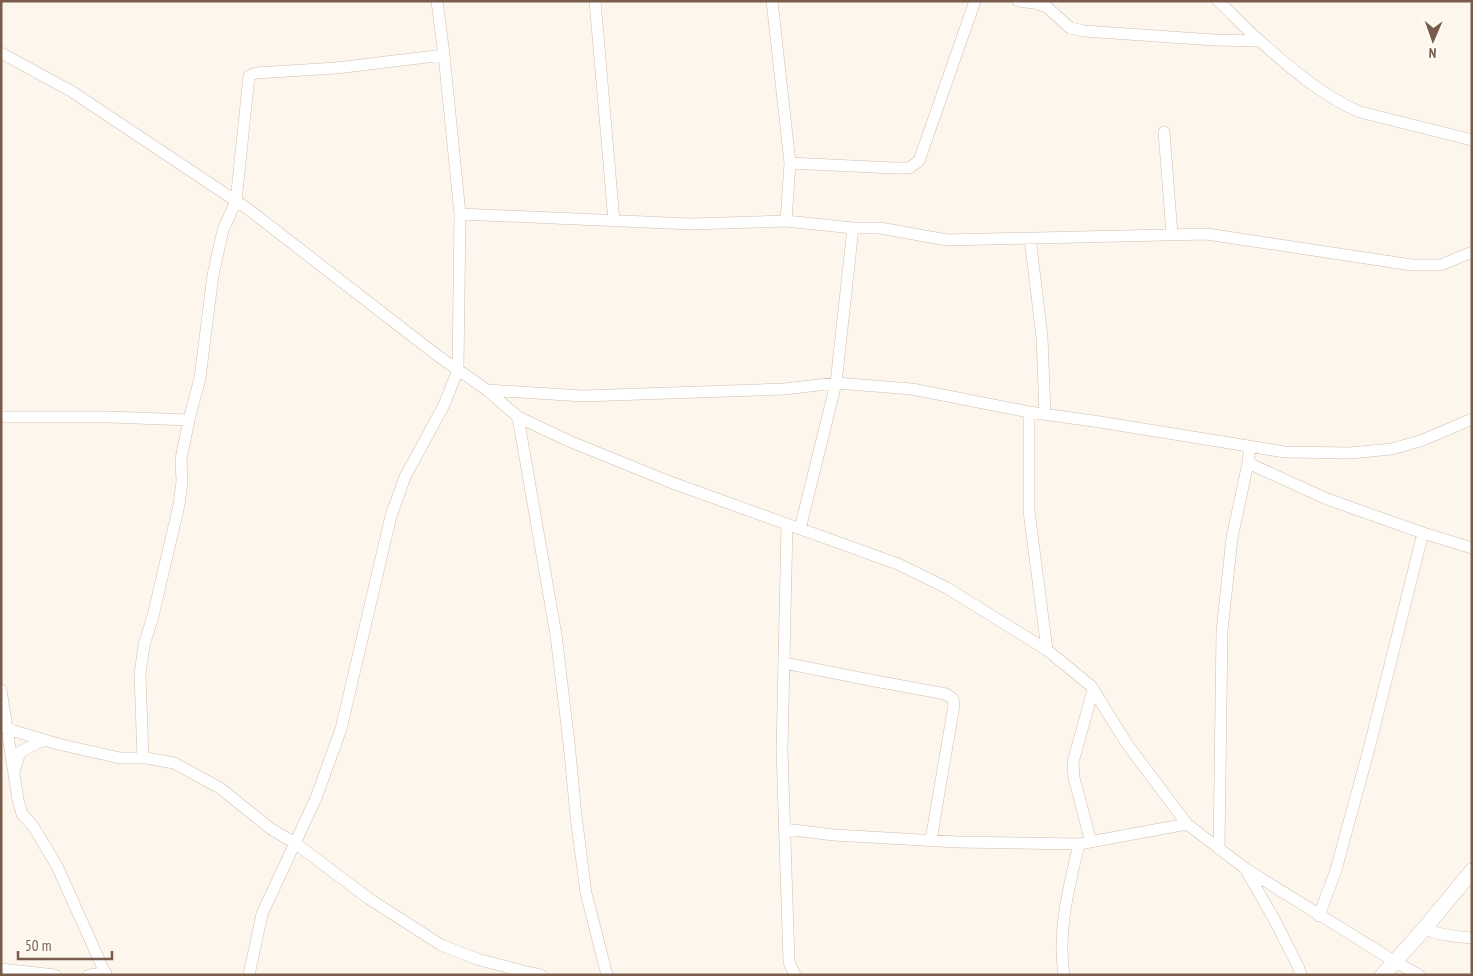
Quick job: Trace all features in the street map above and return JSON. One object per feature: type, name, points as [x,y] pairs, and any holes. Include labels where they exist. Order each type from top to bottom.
[{"type":"street","points":[[249,975],[262,914],[316,798],[341,729],[391,516],[405,477],[444,406],[458,370],[460,214],[437,1]]},
{"type":"street","points":[[595,1],[614,221]]},
{"type":"street","points":[[782,1],[772,1],[790,162],[786,221]]},
{"type":"street","points":[[790,162],[909,168],[919,161],[975,1]]},
{"type":"street","points":[[1018,1],[1047,7],[1070,28],[1084,31],[1214,40],[1259,41]]},
{"type":"street","points":[[1218,1],[1259,41],[1315,86],[1343,105],[1360,112],[1472,140]]},
{"type":"street","points":[[1,53],[71,91],[236,201],[487,390],[518,417],[569,442],[652,475],[898,564],[946,588],[1047,650],[1091,686],[1127,744],[1187,824],[1246,869],[1419,975]]},
{"type":"street","points":[[143,758],[140,674],[144,645],[153,616],[179,505],[182,481],[181,459],[200,378],[213,275],[223,230],[236,201],[249,76],[252,74],[336,68],[444,55]]},
{"type":"street","points":[[1164,132],[1172,234]]},
{"type":"street","points":[[460,214],[690,224],[786,221],[853,228],[880,228],[947,240],[1207,234],[1412,265],[1442,265],[1472,252]]},
{"type":"street","points":[[800,529],[836,382],[853,228]]},
{"type":"street","points":[[1030,238],[1042,338],[1045,414]]},
{"type":"street","points":[[487,390],[583,396],[784,389],[836,382],[912,389],[1029,412],[1285,452],[1350,453],[1392,449],[1423,440],[1472,419]]},
{"type":"street","points":[[1029,412],[1029,512],[1047,650]]},
{"type":"street","points":[[518,417],[556,635],[586,893],[607,975]]},
{"type":"street","points":[[1,418],[189,420]]},
{"type":"street","points":[[1219,849],[1222,631],[1232,538],[1250,447]]},
{"type":"street","points":[[1248,463],[1327,499],[1472,548]]},
{"type":"street","points":[[787,525],[782,750],[789,962],[795,975]]},
{"type":"street","points":[[1320,916],[1336,870],[1370,745],[1423,533]]},
{"type":"street","points":[[784,662],[946,694],[953,699],[954,705],[931,840]]},
{"type":"street","points":[[1,690],[4,728],[15,770],[18,800],[22,814],[33,826],[57,866],[106,974],[89,975]]},
{"type":"street","points":[[1091,842],[1074,778],[1073,762],[1094,690]]},
{"type":"street","points":[[4,728],[43,740],[120,758],[143,758],[174,763],[220,788],[271,829],[295,843],[368,898],[441,945],[477,959],[541,975]]},
{"type":"street","points":[[15,770],[20,752],[43,740]]},
{"type":"street","points":[[784,829],[834,835],[931,840],[1079,844],[1187,824]]},
{"type":"street","points":[[1064,975],[1062,956],[1065,909],[1079,844]]},
{"type":"street","points":[[1246,869],[1298,966],[1300,975]]},
{"type":"street","points":[[1383,975],[1472,871]]},
{"type":"street","points":[[1424,929],[1457,937],[1472,938]]},
{"type":"street","points":[[1,968],[54,975]]}]
